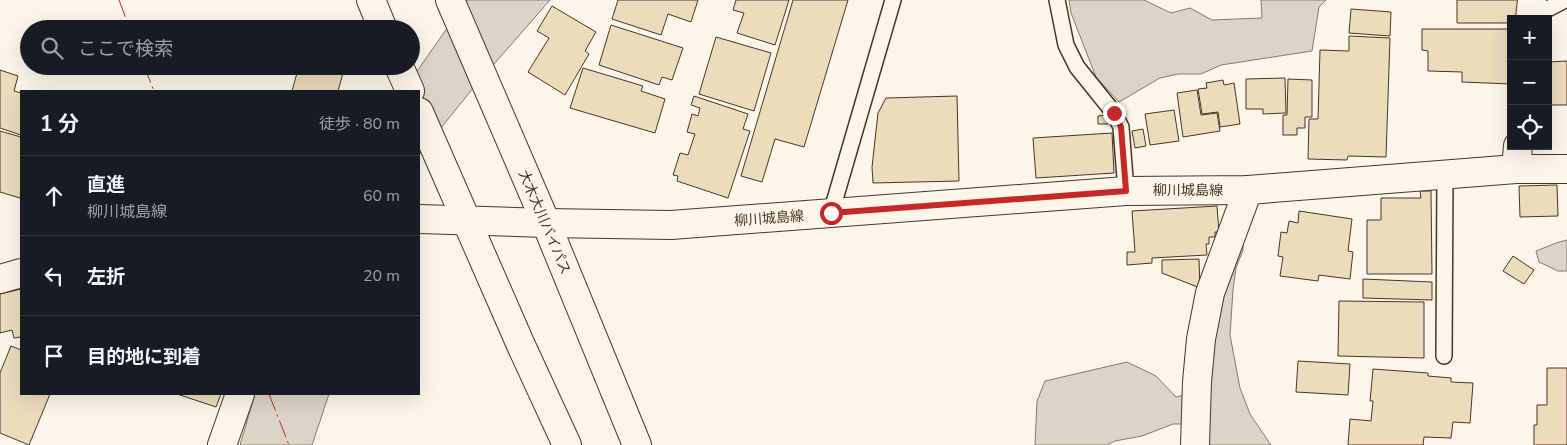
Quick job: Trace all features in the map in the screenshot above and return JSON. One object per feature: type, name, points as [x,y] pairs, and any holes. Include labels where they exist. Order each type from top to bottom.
[{"type":"main road","points":[[371,0],[379,20]]},
{"type":"main road","name":"大木大川バイパス","points":[[450,0],[546,223],[637,445]]},
{"type":"main road","points":[[420,114],[520,343],[567,445]]},
{"type":"main road","name":"柳川城島線","points":[[420,219],[671,225],[1126,191],[1248,190],[1444,174],[1517,158],[1567,169]]},
{"type":"main road","points":[[1195,445],[1197,382],[1204,321],[1210,293],[1248,190]]},
{"type":"main road","points":[[0,279],[20,273]]},
{"type":"main road","points":[[222,445],[240,395]]},
{"type":"lane","points":[[831,213],[893,0]]},
{"type":"lane","points":[[1057,0],[1066,45],[1073,60],[1114,113],[1121,127],[1126,191]]},
{"type":"lane","points":[[1531,12],[1565,0]]},
{"type":"lane","points":[[1444,174],[1444,356]]},
{"type":"shaded area","points":[[467,0],[550,0],[474,87],[420,154],[420,90],[404,90],[414,75],[420,75],[420,67]]},
{"type":"shaded area","points":[[1069,0],[1144,0],[1171,13],[1190,8],[1212,20],[1262,18],[1261,0],[1326,0],[1319,7],[1312,51],[1221,65],[1201,74],[1178,74],[1160,78],[1119,102],[1096,77],[1071,13]]},
{"type":"shaded area","points":[[1567,240],[1567,271],[1558,271],[1539,262],[1536,251]]},
{"type":"shaded area","points":[[1239,242],[1243,244],[1243,250],[1236,268],[1230,335],[1240,388],[1250,414],[1271,445],[1203,445],[1203,424],[1173,424],[1142,436],[1115,441],[1107,445],[1035,445],[1037,401],[1045,381],[1127,362],[1156,376],[1176,397],[1204,390],[1227,275]]},
{"type":"shaded area","points":[[255,395],[329,395],[312,445],[240,445]]},
{"type":"building","points":[[618,0],[698,0],[691,22],[668,14],[661,35],[612,19]]},
{"type":"building","points":[[736,0],[789,0],[775,45],[737,33],[744,13],[733,10]]},
{"type":"building","points":[[793,0],[848,0],[804,147],[775,139],[762,182],[741,176]]},
{"type":"building","points":[[1457,0],[1518,0],[1521,15],[1507,15],[1507,23],[1457,23]]},
{"type":"building","points":[[552,6],[596,32],[585,51],[589,54],[565,95],[528,72],[549,38],[537,31]]},
{"type":"building","points":[[1351,9],[1391,12],[1390,36],[1349,33]]},
{"type":"building","points":[[611,25],[683,48],[672,80],[662,77],[659,85],[599,65]]},
{"type":"building","points":[[1422,29],[1507,29],[1507,84],[1462,82],[1462,72],[1428,71],[1428,51],[1422,50]]},
{"type":"building","points":[[1349,36],[1390,38],[1386,157],[1348,156],[1347,160],[1308,159],[1309,119],[1318,119],[1320,50],[1349,51]]},
{"type":"building","points":[[716,37],[771,53],[754,111],[699,94]]},
{"type":"building","points":[[1567,61],[1567,105],[1552,105],[1552,62]]},
{"type":"building","points":[[583,68],[643,86],[641,91],[665,99],[655,133],[570,108]]},
{"type":"building","points":[[0,70],[18,76],[14,91],[20,93],[20,135],[0,128]]},
{"type":"building","points":[[296,75],[342,75],[338,90],[292,90]]},
{"type":"building","points":[[1285,78],[1286,113],[1263,114],[1263,109],[1246,109],[1246,79]]},
{"type":"building","points":[[1288,79],[1312,80],[1312,117],[1305,117],[1305,128],[1297,128],[1297,135],[1283,135],[1283,115],[1287,115]]},
{"type":"building","points":[[1223,80],[1224,85],[1234,83],[1240,124],[1220,127],[1218,112],[1202,114],[1198,89],[1207,88],[1206,83]]},
{"type":"building","points":[[1197,90],[1201,115],[1217,113],[1220,131],[1183,137],[1177,93]]},
{"type":"building","points":[[694,96],[748,114],[743,129],[750,131],[728,198],[677,181],[678,176],[673,175],[680,153],[688,155],[695,134],[687,132],[692,114],[698,116],[700,108],[691,105]]},
{"type":"building","points":[[957,96],[959,181],[873,183],[872,167],[878,113],[886,98]]},
{"type":"building","points":[[1174,110],[1179,141],[1150,145],[1145,114]]},
{"type":"building","points":[[1107,115],[1108,124],[1098,124],[1098,116]]},
{"type":"building","points":[[1143,129],[1146,146],[1135,148],[1132,131]]},
{"type":"building","points":[[0,131],[20,137],[20,198],[0,192]]},
{"type":"building","points":[[1112,133],[1114,173],[1036,178],[1033,138]]},
{"type":"building","points":[[1557,185],[1558,216],[1520,217],[1519,186]]},
{"type":"building","points":[[1420,191],[1431,191],[1432,274],[1367,274],[1367,220],[1381,220],[1381,198],[1421,198]]},
{"type":"building","points":[[1217,206],[1219,232],[1215,232],[1215,237],[1209,237],[1209,244],[1206,244],[1207,255],[1152,258],[1152,263],[1127,265],[1127,252],[1135,252],[1132,211]]},
{"type":"building","points":[[1299,211],[1352,219],[1348,251],[1353,252],[1350,279],[1319,275],[1318,281],[1280,276],[1283,257],[1278,256],[1281,232],[1287,233],[1289,221],[1298,223]]},
{"type":"building","points":[[1513,256],[1534,270],[1524,284],[1503,271]]},
{"type":"building","points":[[1199,259],[1200,288],[1162,273],[1162,260]]},
{"type":"building","points":[[1363,279],[1432,282],[1432,300],[1363,298]]},
{"type":"building","points":[[20,289],[20,337],[14,338],[12,330],[0,333],[0,294]]},
{"type":"building","points":[[1339,301],[1424,302],[1424,358],[1338,356]]},
{"type":"building","points":[[11,346],[20,350],[20,395],[50,395],[29,445],[0,433],[0,373]]},
{"type":"building","points":[[1298,361],[1350,364],[1348,395],[1296,392]]},
{"type":"building","points":[[1547,368],[1567,368],[1567,445],[1534,445],[1537,405],[1547,405]]},
{"type":"building","points":[[1373,369],[1428,373],[1428,376],[1451,378],[1451,382],[1473,383],[1470,423],[1453,422],[1451,438],[1424,437],[1423,445],[1348,445],[1350,419],[1371,421],[1373,401],[1370,401]]},
{"type":"building","points":[[180,395],[221,395],[216,407]]},
{"type":"power","points":[[119,0],[127,20]]},
{"type":"power","points":[[148,75],[154,90]]},
{"type":"power","points":[[269,395],[289,445]]},
{"type":"route","points":[[831,213],[1126,191],[1121,127],[1114,113]]}]
